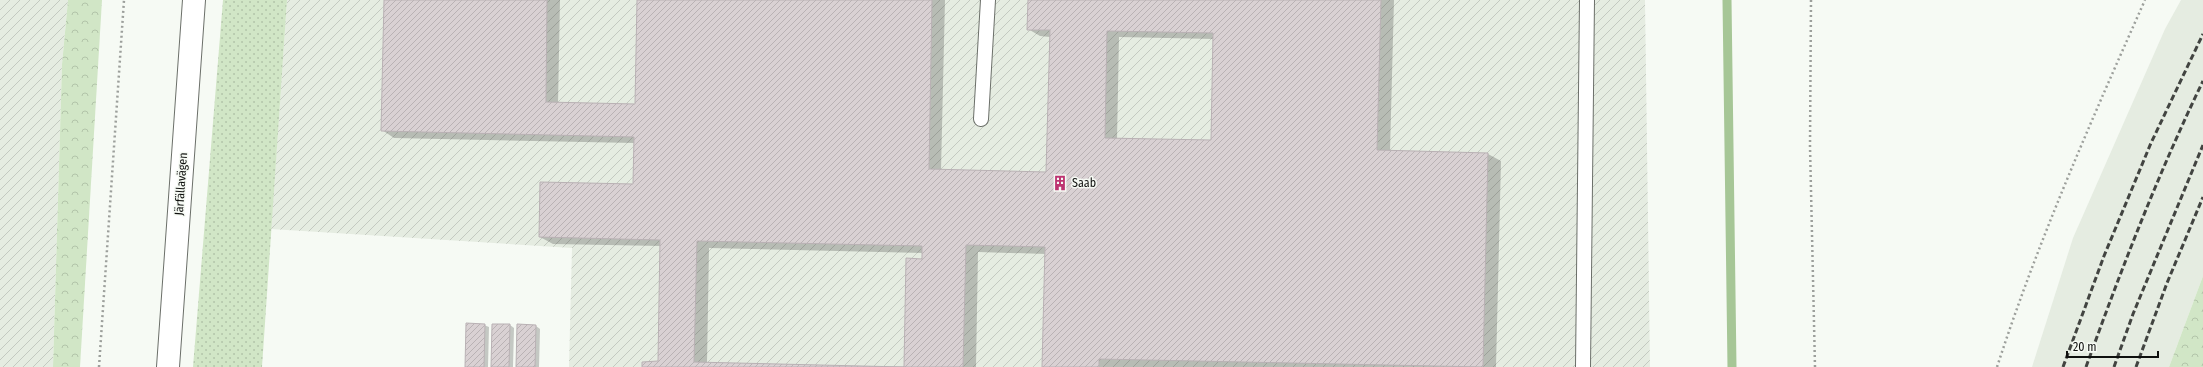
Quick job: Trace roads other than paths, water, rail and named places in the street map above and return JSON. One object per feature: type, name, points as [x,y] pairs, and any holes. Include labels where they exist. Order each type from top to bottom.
[{"type":"street","name":"Järfällavägen","points":[[168,367],[194,0]]},
{"type":"lane","points":[[981,119],[988,0]]},
{"type":"lane","points":[[1583,367],[1587,0]]},
{"type":"waterway","points":[[1727,0],[1732,367]]},
{"type":"railway","points":[[2063,367],[2104,256],[2151,143],[2203,34]]},
{"type":"railway","points":[[2086,367],[2141,222],[2186,116],[2203,81]]},
{"type":"railway","points":[[2114,367],[2133,314],[2203,145]]},
{"type":"railway","points":[[2136,367],[2167,283],[2203,197]]},
{"type":"place","name":"Saab","points":[[1060,183]]}]
